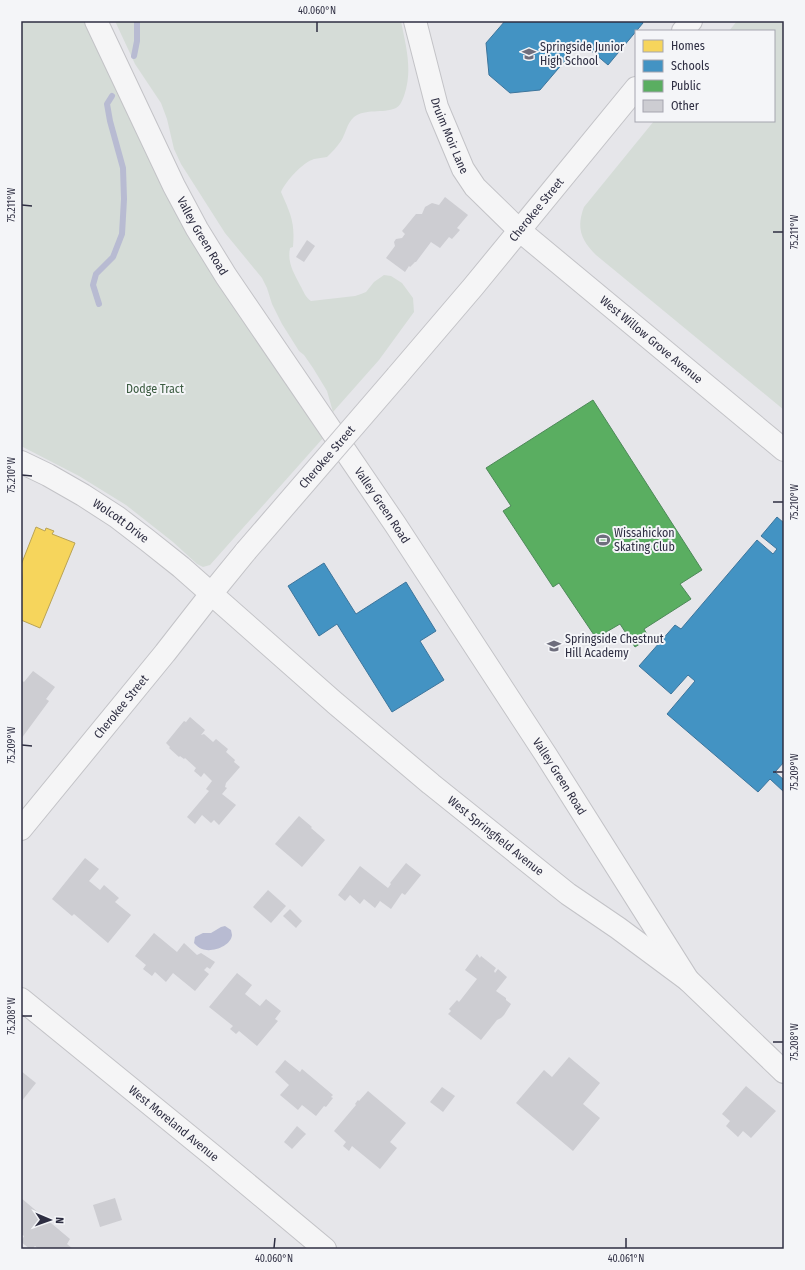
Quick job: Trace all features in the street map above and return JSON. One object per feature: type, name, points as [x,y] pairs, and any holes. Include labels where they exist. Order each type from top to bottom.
[{"type":"street","name":"Valley Green Road","points":[[96,21],[174,186],[197,229],[222,270],[395,524],[546,755],[688,980]]},
{"type":"street","name":"Druim Moir Lane","points":[[415,21],[437,107],[463,169],[475,187],[519,230]]},
{"type":"street","points":[[684,30],[691,21]]},
{"type":"street","name":"Cherokee Street","points":[[25,816],[165,653],[246,551],[473,287],[635,89]]},
{"type":"street","name":"West Willow Grove Avenue","points":[[519,230],[784,450]]},
{"type":"street","name":"Wolcott Drive","points":[[21,462],[53,478],[117,517],[181,567],[211,594]]},
{"type":"street","name":"West Springfield Avenue","points":[[211,594],[347,713],[532,866],[568,894],[618,928],[688,980],[784,1072]]},
{"type":"street","name":"West Moreland Avenue","points":[[21,999],[325,1249]]},
{"type":"green space","name":"Dodge Tract","points":[[21,21],[85,21],[324,437],[210,565],[203,567],[197,564],[173,542],[126,505],[79,476],[21,446]]},
{"type":"green space","points":[[115,21],[401,21],[407,49],[408,77],[407,86],[400,105],[391,110],[369,112],[359,114],[354,117],[341,141],[331,153],[327,157],[314,159],[304,164],[290,178],[281,192],[290,213],[293,225],[293,247],[290,248],[289,253],[290,263],[295,276],[305,294],[311,301],[355,296],[366,292],[374,282],[384,275],[391,276],[402,283],[413,298],[414,312],[379,360],[333,412],[327,391],[313,368],[304,355],[299,351],[282,324],[262,278],[225,233],[181,164],[174,149],[167,119],[161,103],[135,64]]},
{"type":"green space","points":[[737,21],[784,21],[784,410],[596,255],[584,239],[580,227],[584,207],[653,122],[775,122],[775,30],[730,30]]},
{"type":"water","points":[[225,926],[231,930],[232,935],[231,939],[220,948],[206,950],[200,948],[194,943],[195,937],[203,933],[211,933]]},
{"type":"building: Homes","points":[[36,527],[45,531],[46,528],[54,531],[52,534],[75,543],[40,628],[21,620],[21,565]]},
{"type":"building: Schools","name":"Springside Junior High School","points":[[505,21],[642,21],[643,23],[637,30],[635,30],[635,33],[608,65],[581,42],[540,90],[510,93],[489,75],[486,43]]},
{"type":"building: Schools","points":[[777,517],[784,523],[784,762],[775,772],[784,780],[784,792],[770,779],[758,792],[667,714],[695,681],[688,675],[671,694],[639,666],[675,625],[681,629],[757,540],[773,554],[777,549],[761,536]]},
{"type":"building: Schools","points":[[324,563],[356,614],[406,582],[436,631],[420,641],[444,680],[392,712],[337,624],[319,636],[288,586]]},
{"type":"building: Public","name":"Wissahickon Skating Club","points":[[593,400],[702,570],[680,584],[691,599],[644,629],[649,638],[635,647],[620,624],[596,638],[559,583],[553,587],[503,511],[511,506],[486,468]]},
{"type":"building: Other","points":[[445,197],[468,215],[457,228],[460,230],[452,239],[449,237],[440,248],[431,242],[416,262],[410,267],[409,266],[405,272],[386,258],[395,246],[394,242],[396,239],[402,238],[405,234],[402,231],[416,214],[422,214],[425,207],[432,203],[439,205]]},
{"type":"building: Other","points":[[307,240],[315,246],[304,262],[296,257]]},
{"type":"building: Other","points":[[33,671],[55,687],[46,699],[49,701],[21,739],[21,680],[24,682]]},
{"type":"building: Other","points":[[190,717],[205,730],[201,735],[204,734],[213,742],[216,739],[228,749],[226,752],[240,767],[226,783],[225,787],[227,788],[222,794],[236,805],[219,825],[214,820],[211,823],[202,815],[195,824],[187,817],[209,791],[206,789],[212,781],[204,773],[201,777],[194,771],[196,768],[185,758],[179,757],[169,748],[170,747],[166,743],[184,721],[186,722]]},
{"type":"building: Other","points":[[299,816],[325,840],[302,867],[275,844]]},
{"type":"building: Other","points":[[85,858],[99,869],[89,881],[100,890],[104,885],[119,898],[115,902],[131,915],[108,943],[74,914],[72,916],[52,899]]},
{"type":"building: Other","points":[[406,863],[421,875],[405,895],[402,893],[391,909],[380,901],[375,908],[364,899],[360,904],[350,895],[345,901],[338,895],[360,866],[388,888],[391,884],[390,883]]},
{"type":"building: Other","points":[[268,890],[286,906],[271,923],[253,907]]},
{"type":"building: Other","points":[[290,909],[302,921],[296,928],[283,916]]},
{"type":"building: Other","points":[[154,933],[177,952],[184,943],[197,955],[201,953],[215,962],[210,969],[207,967],[204,970],[209,974],[195,991],[173,973],[166,982],[155,972],[152,976],[143,969],[146,965],[135,956]]},
{"type":"building: Other","points":[[477,954],[480,958],[481,956],[496,968],[494,971],[495,973],[498,969],[507,977],[496,991],[506,998],[506,1000],[511,1004],[504,1015],[497,1020],[481,1040],[448,1014],[451,1011],[449,1009],[457,1000],[459,1002],[477,979],[465,970]]},
{"type":"building: Other","points":[[237,973],[252,985],[245,994],[260,1006],[266,999],[281,1011],[275,1019],[278,1021],[257,1046],[239,1031],[236,1034],[230,1029],[233,1026],[209,1007]]},
{"type":"building: Other","points":[[569,1057],[600,1083],[583,1104],[600,1118],[573,1151],[516,1103],[544,1070],[552,1077]]},
{"type":"building: Other","points":[[285,1060],[300,1072],[302,1069],[333,1095],[331,1097],[333,1098],[326,1107],[324,1106],[316,1116],[302,1105],[298,1110],[280,1095],[289,1085],[275,1072]]},
{"type":"building: Other","points":[[21,1071],[36,1083],[21,1102]]},
{"type":"building: Other","points":[[746,1086],[776,1111],[751,1138],[743,1131],[738,1137],[726,1126],[730,1121],[722,1114]]},
{"type":"building: Other","points":[[442,1087],[455,1096],[443,1112],[430,1102]]},
{"type":"building: Other","points":[[368,1091],[406,1123],[390,1142],[397,1148],[380,1169],[352,1146],[349,1151],[343,1146],[346,1142],[334,1131],[356,1105],[355,1104],[358,1100],[359,1101]]},
{"type":"building: Other","points":[[297,1126],[306,1134],[292,1149],[284,1142]]},
{"type":"building: Other","points":[[21,1198],[70,1239],[67,1244],[73,1249],[39,1249],[35,1246],[30,1249],[21,1242],[24,1236],[21,1234]]},
{"type":"building: Other","points":[[115,1198],[122,1220],[100,1227],[93,1205]]},
{"type":"waterway","points":[[134,56],[137,41],[137,21]]},
{"type":"waterway","points":[[99,304],[93,285],[96,274],[113,257],[122,234],[124,199],[123,168],[110,121],[107,104],[112,96]]},
{"type":"place","name":"Springside Junior High School","points":[[529,54]]},
{"type":"place","name":"Wissahickon Skating Club","points":[[603,540]]},
{"type":"place","name":"Springside Chestnut Hill Academy","points":[[554,646]]}]
